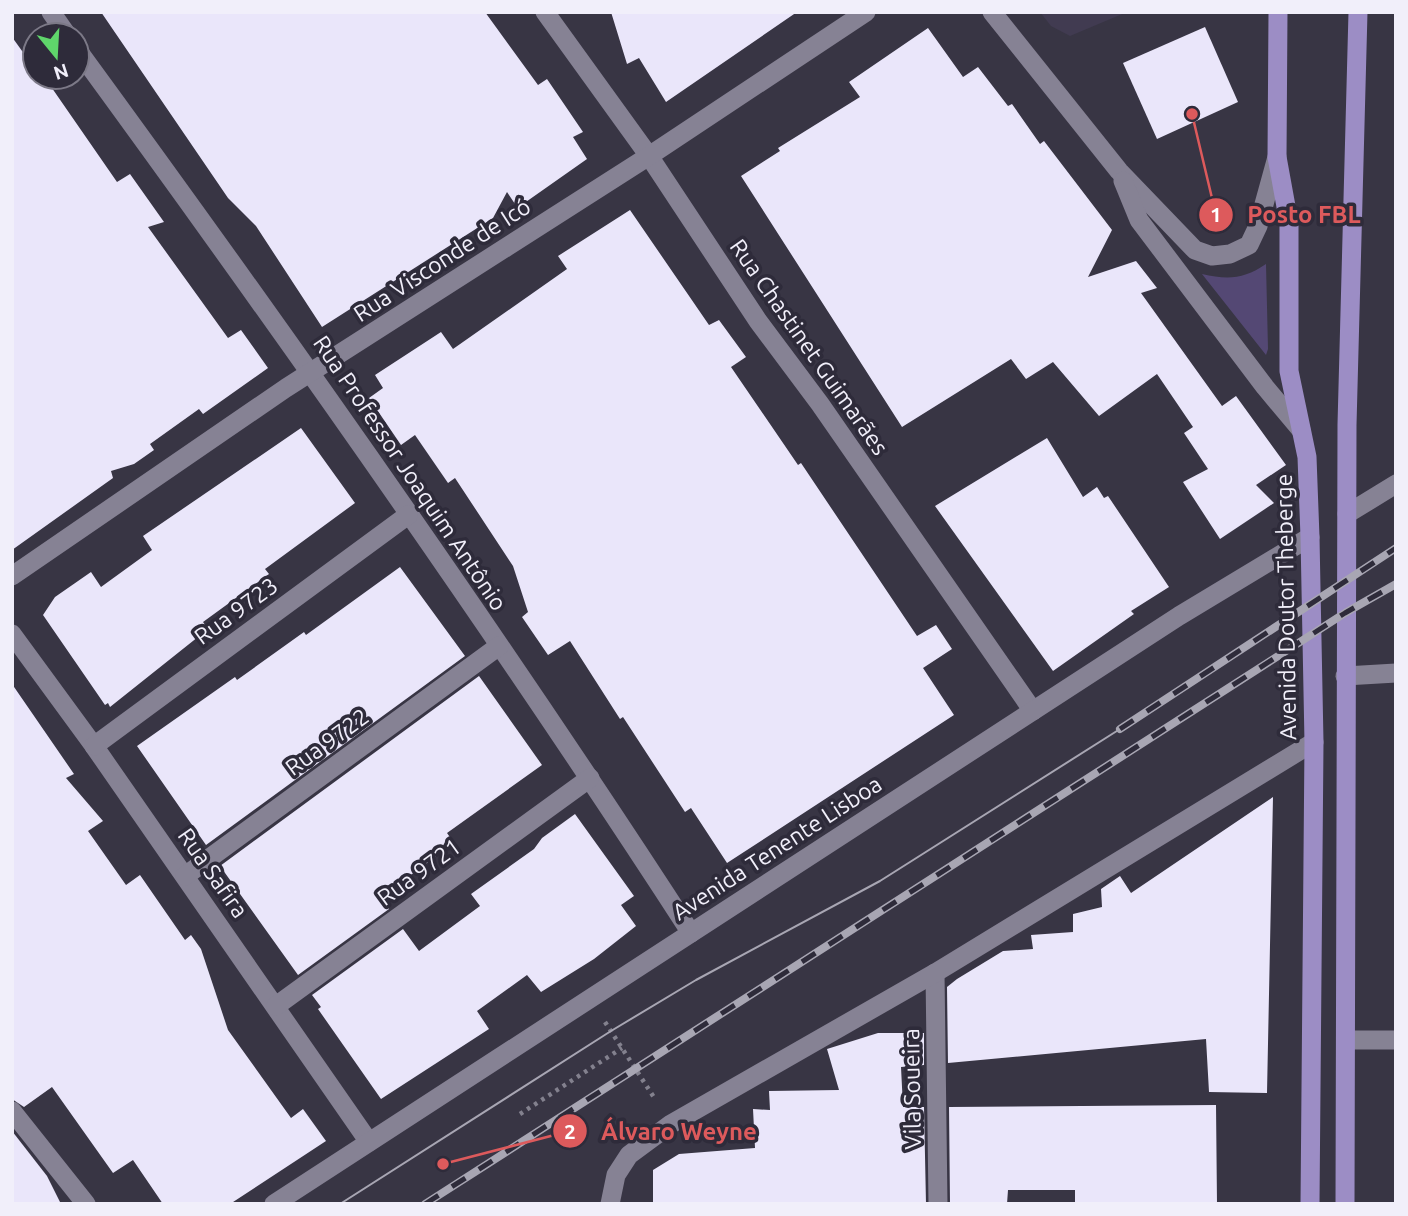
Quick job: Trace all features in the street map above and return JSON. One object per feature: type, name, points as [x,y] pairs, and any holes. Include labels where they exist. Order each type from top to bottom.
[{"type":"main road","name":"Avenida Doutor Theberge","points":[[1278,12],[1277,157],[1289,223],[1289,370],[1307,457],[1310,537],[1314,742],[1310,1204]]},
{"type":"main road","points":[[1345,1204],[1345,676],[1358,12]]},
{"type":"street","name":"Rua Chastinet Guimarães","points":[[545,12],[649,156],[758,321],[820,404],[1033,711]]},
{"type":"street","name":"Rua Visconde de Icó","points":[[12,576],[313,373],[866,12]]},
{"type":"street","points":[[992,12],[1119,171],[1195,250],[1212,256],[1230,254],[1249,245],[1258,226],[1277,157]]},
{"type":"street","name":"Rua Professor Joaquim Antônio","points":[[91,68],[313,373],[590,778],[691,933]]},
{"type":"street","points":[[1119,171],[1139,220],[1265,387],[1301,430]]},
{"type":"street","points":[[1347,514],[1396,484]]},
{"type":"street","name":"Rua 9723","points":[[94,746],[408,515]]},
{"type":"street","name":"Avenida Tenente Lisboa","points":[[274,1204],[1033,711],[1310,537]]},
{"type":"street","name":"Rua Safira","points":[[12,634],[94,746],[369,1142]]},
{"type":"street","name":"Rua 9722","points":[[185,876],[499,646]]},
{"type":"street","points":[[1345,676],[1396,673]]},
{"type":"street","points":[[610,1204],[616,1175],[629,1155],[671,1124],[934,973],[1314,742]]},
{"type":"street","name":"Rua 9721","points":[[276,1006],[590,778]]},
{"type":"street","name":"Vila Soueira","points":[[934,973],[938,1204]]},
{"type":"street","points":[[1346,1040],[1396,1040]]},
{"type":"street","points":[[12,1111],[86,1204]]},
{"type":"path","points":[[590,999],[671,1124]]},
{"type":"path","points":[[520,1114],[622,1048]]},
{"type":"shaded area","points":[[1040,12],[1127,12],[1070,36],[1051,26]]},
{"type":"shaded area","points":[[1266,264],[1266,355],[1202,274],[1236,277]]},
{"type":"building","points":[[101,12],[485,12],[538,85],[547,79],[583,132],[573,137],[587,159],[523,204],[518,198],[515,204],[507,192],[493,218],[322,327],[256,226],[228,198]]},
{"type":"building","points":[[611,12],[797,12],[666,102],[639,58],[627,64]]},
{"type":"building","points":[[1205,27],[1238,102],[1157,139],[1123,63]]},
{"type":"building","points":[[928,28],[963,77],[978,67],[1008,106],[1012,104],[1040,144],[1044,141],[1112,230],[1088,277],[1136,261],[1157,288],[1141,293],[1222,406],[1236,396],[1286,465],[1256,485],[1274,503],[1220,539],[1183,482],[1208,469],[1184,433],[1193,427],[1157,374],[1099,416],[1053,362],[1026,379],[1011,359],[902,427],[741,176],[780,151],[778,148],[860,97],[849,82]]},
{"type":"building","points":[[12,37],[21,50],[21,91],[54,91],[117,182],[130,174],[164,222],[148,227],[228,338],[241,330],[268,368],[203,414],[199,409],[150,444],[154,450],[134,464],[111,471],[113,478],[12,550]]},
{"type":"building","points":[[630,210],[709,325],[719,320],[746,357],[731,367],[798,465],[801,463],[917,636],[936,625],[952,649],[923,668],[954,715],[727,863],[691,808],[685,812],[570,641],[548,655],[522,617],[528,612],[513,566],[455,478],[448,483],[415,435],[401,445],[369,398],[383,388],[375,375],[441,332],[453,349],[567,269],[558,256]]},
{"type":"building","points":[[301,428],[355,503],[265,569],[269,574],[203,622],[208,629],[110,707],[108,703],[105,705],[43,615],[55,597],[91,572],[101,587],[152,550],[143,536]]},
{"type":"building","points":[[1047,438],[1083,497],[1097,487],[1104,498],[1108,496],[1169,587],[1131,611],[1134,614],[1053,671],[935,506]]},
{"type":"building","points":[[400,567],[465,656],[206,845],[137,746],[235,677],[237,680],[304,632],[306,635]]},
{"type":"building","points":[[479,676],[542,765],[447,833],[454,843],[381,897],[389,909],[298,975],[220,866]]},
{"type":"building","points":[[12,684],[74,774],[66,778],[103,821],[88,831],[126,885],[140,875],[185,940],[191,935],[201,949],[228,1030],[291,1118],[303,1109],[326,1141],[230,1204],[163,1204],[133,1160],[113,1173],[52,1087],[24,1107],[12,1099]]},
{"type":"building","points":[[1273,797],[1267,1093],[1209,1092],[1206,1039],[948,1063],[947,987],[1003,951],[1033,949],[1031,935],[1073,932],[1073,914],[1102,907],[1101,889],[1120,876],[1131,893]]},
{"type":"building","points":[[575,814],[634,896],[621,905],[636,926],[594,959],[541,992],[527,975],[477,1011],[489,1029],[381,1099],[318,1009],[321,1007],[312,995],[403,929],[419,951],[480,906],[471,894],[534,849],[542,838]]},
{"type":"building","points":[[878,1033],[924,1033],[924,1065],[901,1067],[903,1107],[924,1107],[926,1204],[653,1204],[653,1170],[679,1154],[755,1148],[753,1109],[770,1110],[769,1091],[839,1090],[827,1049]]},
{"type":"building","points":[[1216,1105],[1217,1204],[1075,1204],[1075,1190],[1008,1190],[1007,1204],[950,1204],[949,1107]]},
{"type":"building","points":[[12,1131],[47,1176],[61,1204],[12,1204]]},
{"type":"tram line","points":[[340,1204],[611,1031],[696,980],[880,881],[1120,729]]},
{"type":"railway","points":[[1120,729],[1396,548]]},
{"type":"railway","points":[[425,1204],[1345,613],[1396,584]]},
{"type":"place","name":"Posto FBL","points":[[1192,114]]},
{"type":"place","name":"Álvaro Weyne","points":[[443,1164]]}]
